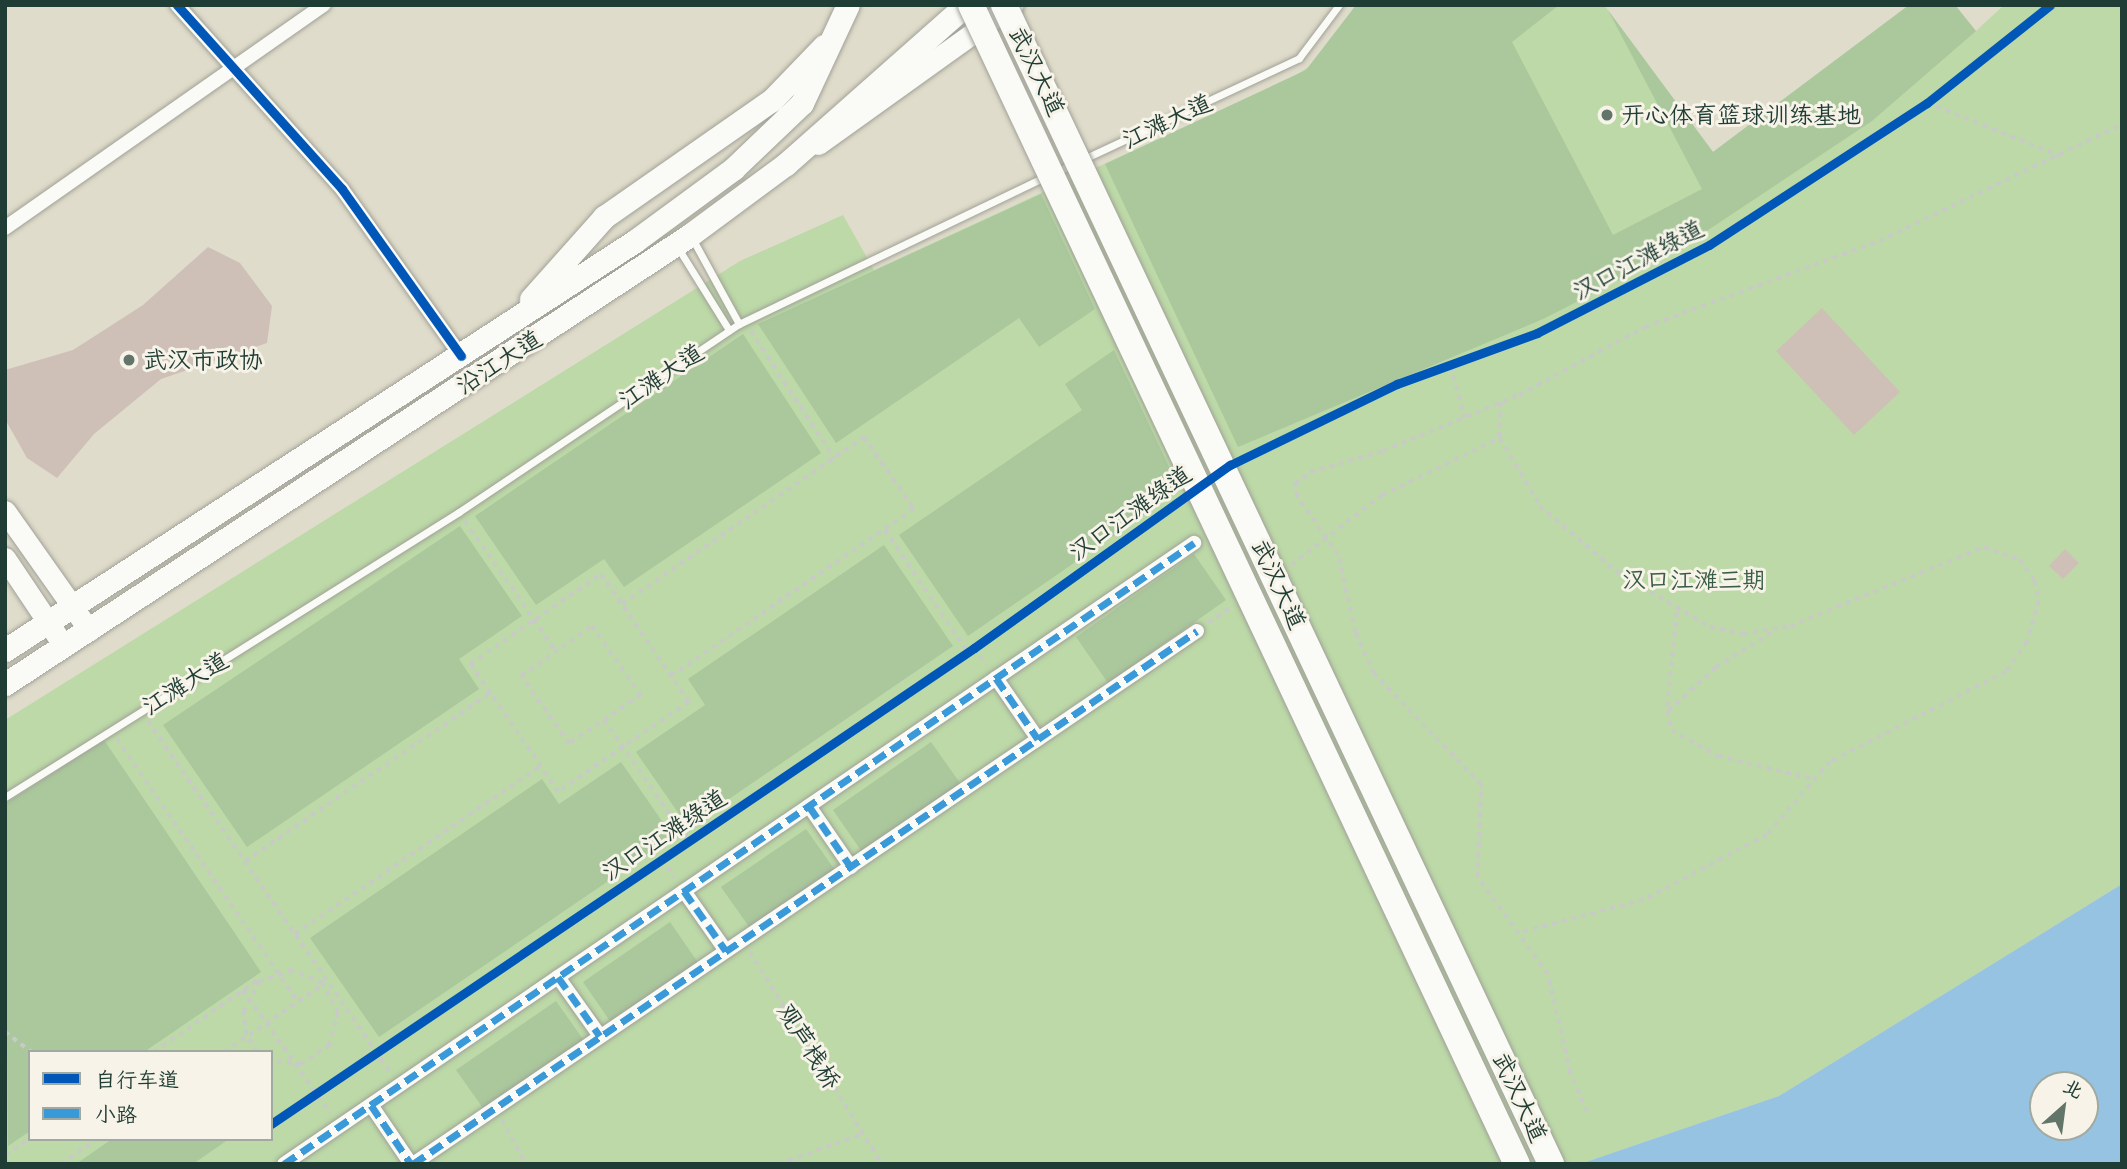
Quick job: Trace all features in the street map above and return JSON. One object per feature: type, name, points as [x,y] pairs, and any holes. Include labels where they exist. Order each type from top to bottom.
[{"type":"highway","name":"武汉大道","points":[[971,5],[1517,1164]]},
{"type":"highway","name":"武汉大道","points":[[1004,5],[1551,1164]]},
{"type":"main road","name":"沿江大道","points":[[5,684],[683,240],[786,164],[966,5]]},
{"type":"main road","points":[[786,164],[1012,5]]},
{"type":"main road","name":"沿江大道","points":[[5,650],[656,227],[769,139],[814,84],[843,10]]},
{"type":"main road","points":[[509,323],[604,217],[772,100],[825,45],[843,10]]},
{"type":"main road","points":[[5,512],[89,630]]},
{"type":"main road","points":[[5,558],[64,646]]},
{"type":"street","points":[[177,5],[237,66],[342,190],[461,356]]},
{"type":"street","points":[[5,228],[324,5]]},
{"type":"street","points":[[284,1164],[1194,543]]},
{"type":"street","points":[[371,1105],[412,1164],[1197,631]]},
{"type":"street","points":[[996,678],[1038,739]]},
{"type":"street","points":[[809,806],[851,867]]},
{"type":"street","points":[[684,891],[726,951]]},
{"type":"street","points":[[558,977],[600,1037]]},
{"type":"lane","name":"江滩大道","points":[[5,797],[459,512],[742,322],[1284,66],[1309,48],[1339,5]]},
{"type":"lane","points":[[683,240],[742,322]]},
{"type":"lane","points":[[683,240],[729,330]]},
{"type":"path","points":[[1916,111],[1938,94]]},
{"type":"path","points":[[1927,103],[2061,156]]},
{"type":"path","points":[[1587,1112],[1570,1073],[1558,998],[1522,932],[1497,910],[1477,877],[1481,785],[1374,674],[1328,539],[1297,497],[1298,479],[1465,418],[1645,327],[1879,240],[2061,156],[2122,124]]},
{"type":"path","points":[[742,322],[834,458]]},
{"type":"path","points":[[1440,369],[1464,361]]},
{"type":"path","points":[[1451,366],[1465,418]]},
{"type":"path","points":[[1501,402],[1500,438],[1516,474],[1561,528],[1677,611],[1734,634],[1774,630]]},
{"type":"path","points":[[622,604],[864,437],[914,509],[671,676]]},
{"type":"path","points":[[1284,569],[1328,539],[1382,495],[1500,438]]},
{"type":"path","points":[[459,512],[556,651]]},
{"type":"path","points":[[885,530],[971,650],[996,678]]},
{"type":"path","points":[[1522,932],[1644,900],[1777,828],[1813,779],[1830,762],[2006,672],[2032,632],[2035,581],[2020,560],[1984,547],[1774,630],[1716,667],[1667,711]]},
{"type":"path","points":[[601,574],[622,604],[689,702],[558,792],[470,664],[601,574]]},
{"type":"path","points":[[1197,631],[1241,600]]},
{"type":"path","points":[[1677,611],[1667,711],[1672,730],[1696,748],[1813,779]]},
{"type":"path","points":[[592,626],[641,695],[569,744],[521,676],[556,651],[592,626]]},
{"type":"path","points":[[957,660],[986,640]]},
{"type":"path","points":[[245,861],[490,693]]},
{"type":"path","points":[[141,710],[399,1085]]},
{"type":"path","points":[[604,720],[689,841]]},
{"type":"path","points":[[110,729],[298,1001]]},
{"type":"path","points":[[295,934],[540,765]]},
{"type":"path","points":[[663,859],[684,891]]},
{"type":"path","points":[[256,1050],[246,1037],[248,996],[276,970]]},
{"type":"path","points":[[157,1050],[276,970],[302,971],[326,982],[338,1012],[336,1035],[323,1054],[296,1065],[273,1062]]},
{"type":"path","points":[[227,1050],[326,982]]},
{"type":"path","points":[[243,990],[340,1126]]},
{"type":"path","points":[[5,1032],[29,1050]]},
{"type":"path","points":[[367,1059],[388,1045]]},
{"type":"path","points":[[305,1101],[327,1087]]},
{"type":"path","points":[[504,1124],[526,1164]]},
{"type":"path","points":[[779,1164],[864,1134]]},
{"type":"path","points":[[5,1155],[28,1139]]},
{"type":"path","points":[[61,1164],[93,1141]]},
{"type":"green space","name":"汉口江滩三期","points":[[1356,5],[1604,5],[1713,152],[1909,5],[1955,5],[1976,31],[2004,5],[2122,5],[2122,884],[1779,1096],[1580,1164],[5,1164],[5,720],[740,261],[843,215],[874,270],[1293,77],[1316,62]]},
{"type":"green space","points":[[1356,5],[1559,5],[1512,42],[1613,235],[1702,189],[1608,10],[1713,152],[1909,5],[1955,5],[1976,31],[1872,121],[1675,252],[1543,319],[1238,447],[1105,164],[1306,70]]},
{"type":"green space","points":[[1041,194],[1095,309],[1039,347],[1019,318],[836,443],[758,324]]},
{"type":"green space","points":[[743,334],[821,453],[624,587],[604,559],[536,605],[475,516]]},
{"type":"green space","points":[[1114,350],[1180,490],[968,636],[899,535],[1082,410],[1065,384]]},
{"type":"green space","points":[[460,526],[522,616],[459,659],[479,689],[247,847],[163,725]]},
{"type":"green space","points":[[884,545],[953,646],[688,827],[636,752],[705,705],[688,679]]},
{"type":"green space","points":[[1194,554],[1226,600],[1108,683],[1076,637]]},
{"type":"green space","points":[[104,740],[261,972],[147,1050],[28,1050],[28,1132],[8,1146],[5,804]]},
{"type":"green space","points":[[931,742],[960,783],[862,852],[833,810]]},
{"type":"green space","points":[[621,762],[673,837],[379,1037],[310,938],[542,779],[559,804]]},
{"type":"green space","points":[[806,829],[835,870],[750,928],[721,887]]},
{"type":"green space","points":[[670,922],[699,964],[612,1024],[583,982]]},
{"type":"green space","points":[[556,1001],[585,1042],[485,1111],[456,1070]]},
{"type":"green space","points":[[109,1141],[226,1141],[193,1164],[76,1164]]},
{"type":"water","points":[[2122,884],[2122,1164],[1580,1164],[1779,1096]]},
{"type":"building","name":"武汉市政协","points":[[208,247],[240,263],[272,306],[267,343],[161,379],[94,434],[57,478],[27,458],[5,419],[5,370],[73,350],[143,305]]},
{"type":"building","points":[[1822,308],[1900,392],[1854,435],[1776,351]]},
{"type":"building","points":[[2065,549],[2079,563],[2063,579],[2049,566]]},
{"type":"marked path","points":[[284,1164],[1194,543]]},
{"type":"marked path","points":[[413,1164],[1197,631]]},
{"type":"marked path","points":[[996,678],[1038,739]]},
{"type":"marked path","points":[[809,806],[851,867]]},
{"type":"marked path","points":[[684,891],[726,951]]},
{"type":"marked path","points":[[558,977],[600,1036]]},
{"type":"marked path","points":[[371,1105],[411,1164]]},
{"type":"cycle path","points":[[177,5],[342,189],[461,356]]},
{"type":"cycle path","name":"汉口江滩绿道","points":[[273,1123],[974,648],[1230,465],[1397,384],[1537,333],[1709,245],[1927,103],[2050,5]]},
{"type":"place","name":"开心体育篮球训练基地","points":[[1607,115]]},
{"type":"place","name":"武汉市政协","points":[[129,360]]}]
